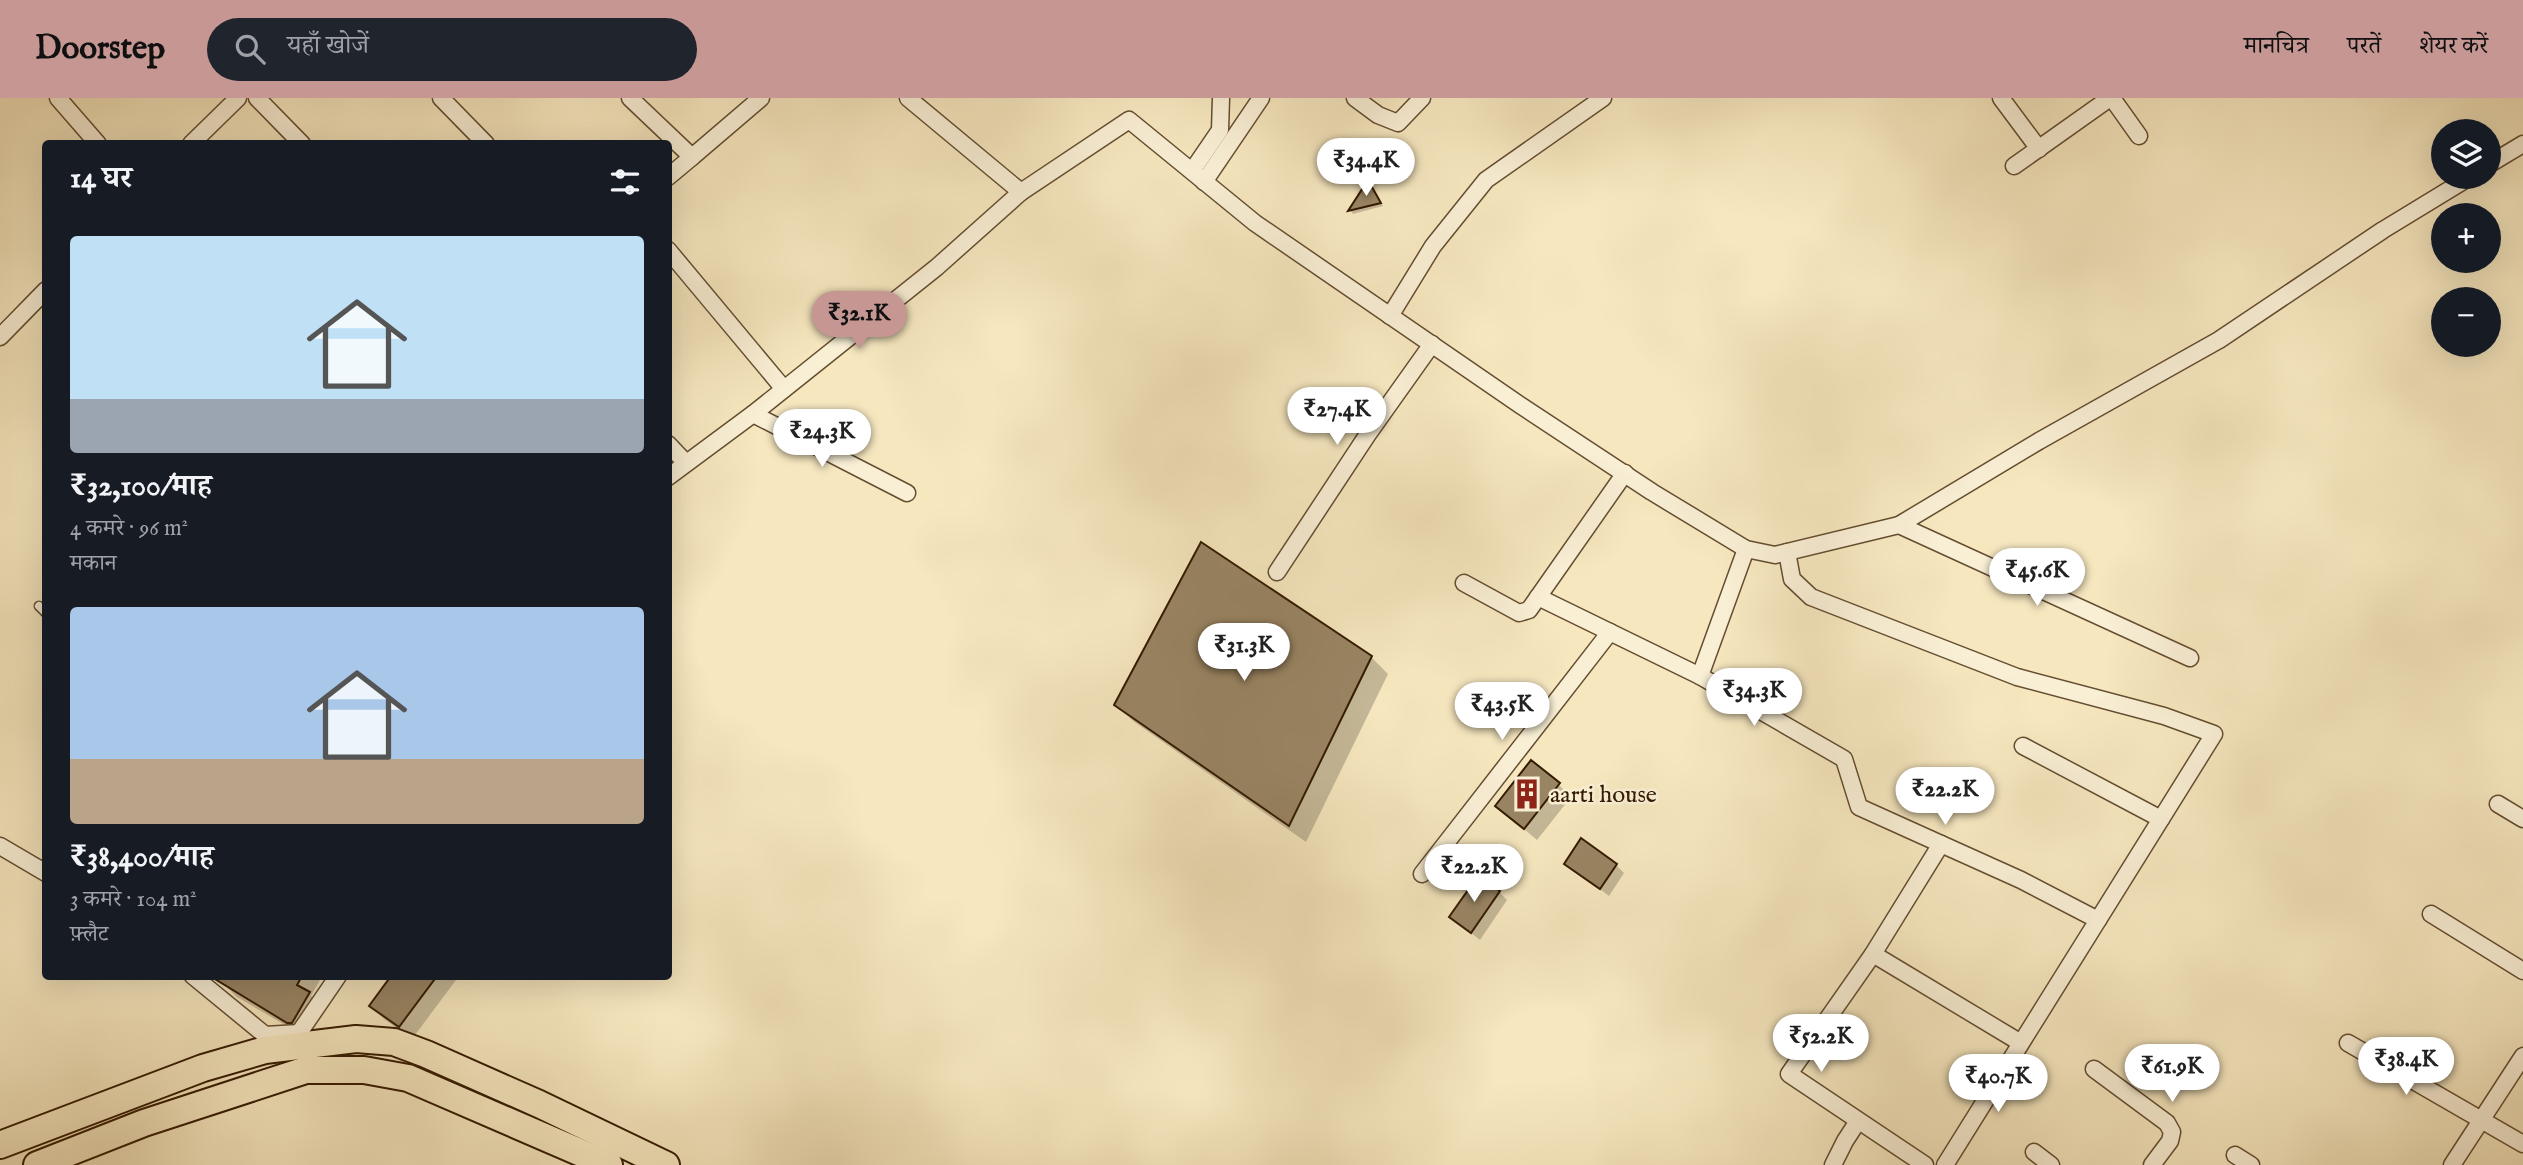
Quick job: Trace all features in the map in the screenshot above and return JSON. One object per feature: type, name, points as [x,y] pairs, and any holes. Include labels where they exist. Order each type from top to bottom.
[{"type":"main road","points":[[0,1145],[203,1068],[265,1050],[302,1049],[356,1040],[394,1042],[539,1104],[666,1165]]},
{"type":"main road","points":[[37,1165],[144,1123],[302,1049],[364,1070],[408,1078],[609,1165]]},
{"type":"street","points":[[58,98],[95,140]]},
{"type":"street","points":[[195,140],[238,98]]},
{"type":"street","points":[[257,98],[298,140]]},
{"type":"street","points":[[441,98],[482,140]]},
{"type":"street","points":[[630,98],[692,157]]},
{"type":"street","points":[[672,174],[761,98]]},
{"type":"street","points":[[908,98],[1021,192]]},
{"type":"street","points":[[1198,177],[1220,130],[1222,98]]},
{"type":"street","points":[[1198,177],[1261,98]]},
{"type":"street","points":[[1355,98],[1378,115],[1398,123],[1422,98]]},
{"type":"street","points":[[1390,316],[1433,246],[1486,180],[1603,98]]},
{"type":"street","points":[[2001,98],[2039,149]]},
{"type":"street","points":[[2014,166],[2111,98],[2139,136]]},
{"type":"street","points":[[672,474],[753,414],[937,267],[1021,192],[1129,120],[1255,223],[1390,316],[1625,474],[1746,549],[1775,555],[1899,525],[2039,441],[2220,340],[2383,230],[2450,189]]},
{"type":"street","points":[[2501,157],[2523,144]]},
{"type":"street","points":[[672,255],[783,389]]},
{"type":"street","points":[[0,337],[42,294]]},
{"type":"street","points":[[1277,572],[1368,434],[1432,344]]},
{"type":"street","points":[[753,414],[907,493]]},
{"type":"street","points":[[672,448],[686,463]]},
{"type":"street","points":[[1464,583],[1519,613],[1529,610],[1625,474]]},
{"type":"street","points":[[1899,525],[2190,658]]},
{"type":"street","points":[[1700,676],[1746,549]]},
{"type":"street","points":[[1787,552],[1792,579],[1811,597],[2017,677],[2164,716],[2214,734],[1945,1165]]},
{"type":"street","points":[[1538,597],[1700,676],[1844,759],[1859,807],[2021,880],[2098,920]]},
{"type":"street","points":[[1422,874],[1610,632]]},
{"type":"street","points":[[2023,746],[2161,820]]},
{"type":"street","points":[[2498,804],[2523,819]]},
{"type":"street","points":[[1925,1165],[1788,1074],[1873,954],[1941,844]]},
{"type":"street","points":[[0,846],[42,871]]},
{"type":"street","points":[[2431,914],[2523,971]]},
{"type":"street","points":[[1873,954],[2021,1043]]},
{"type":"street","points":[[198,980],[265,1035],[302,1049],[336,980]]},
{"type":"street","points":[[2348,1043],[2523,1144]]},
{"type":"street","points":[[2452,1165],[2523,1056]]},
{"type":"street","points":[[2094,1069],[2167,1123],[2172,1132],[2170,1141],[2152,1165]]},
{"type":"street","points":[[1833,1165],[1844,1141],[1858,1121]]},
{"type":"street","points":[[2034,1152],[2051,1165]]},
{"type":"street","points":[[2235,1155],[2250,1165]]},
{"type":"building","points":[[1368,180],[1381,203],[1348,211]]},
{"type":"building","points":[[1201,542],[1372,656],[1289,826],[1114,705]]},
{"type":"building","name":"aarti house","points":[[1531,760],[1560,783],[1524,829],[1495,806]]},
{"type":"building","points":[[1581,838],[1617,864],[1600,889],[1564,864]]},
{"type":"building","points":[[1478,876],[1500,891],[1471,933],[1449,917]]},
{"type":"building","points":[[217,980],[300,980],[297,985],[310,992],[292,1023],[287,1023]]},
{"type":"building","points":[[388,980],[434,980],[399,1027],[369,1006]]},
{"type":"place","name":"aarti house","points":[[1527,794]]}]
